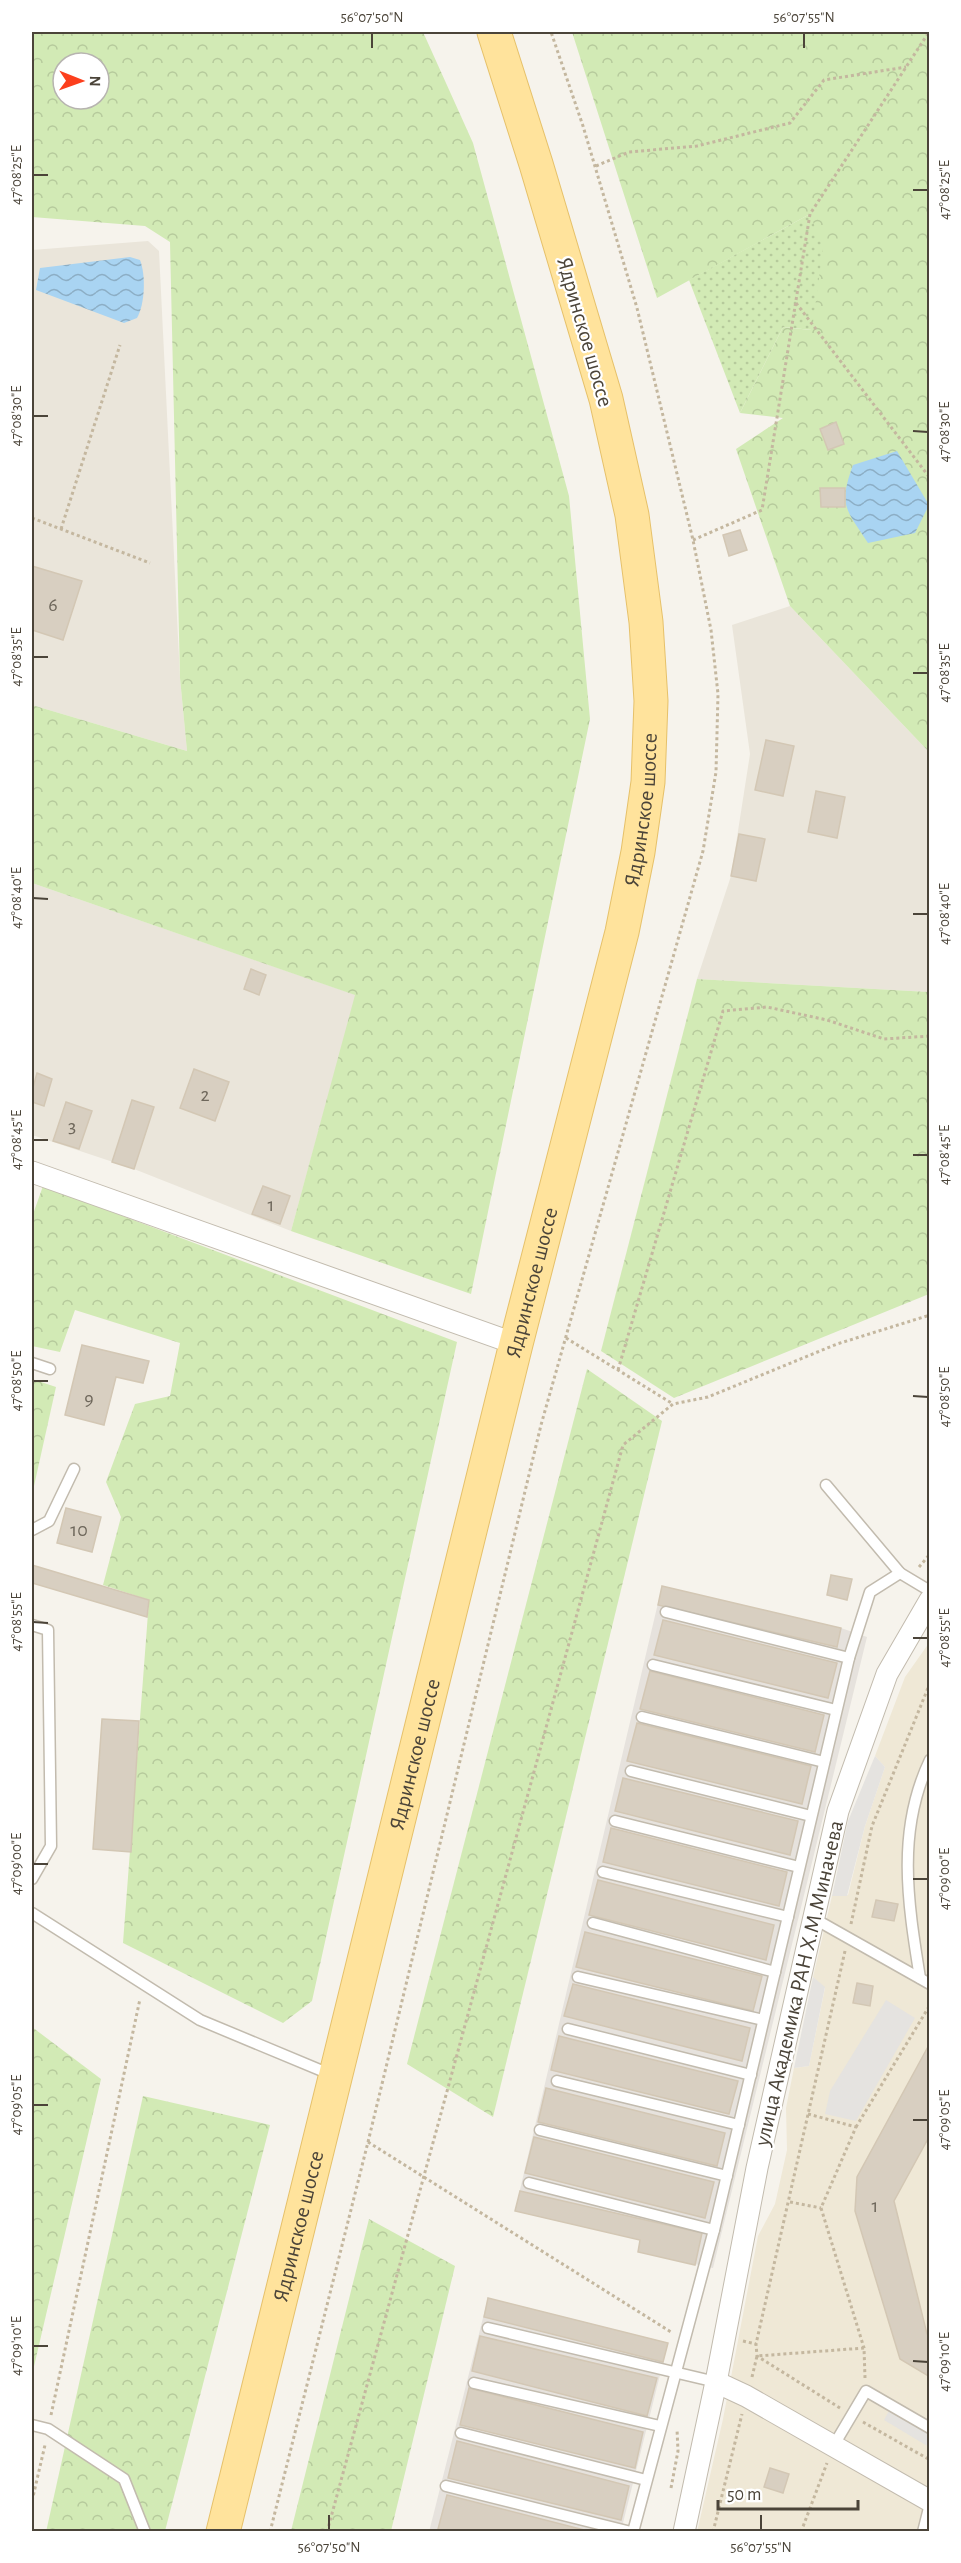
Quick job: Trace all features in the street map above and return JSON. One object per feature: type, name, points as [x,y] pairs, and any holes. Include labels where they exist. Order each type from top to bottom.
[{"type":"main road","name":"Ядринское шоссе","points":[[223,2532],[516,1344],[624,921],[638,852],[648,782],[651,701],[646,622],[632,515],[606,399],[540,175],[494,32]]},
{"type":"street","points":[[32,1172],[516,1344]]},
{"type":"street","name":"улица Академика РАН Х.М.Миначева","points":[[684,2532],[716,2382],[749,2205],[838,1811],[887,1674],[930,1600]]},
{"type":"street","points":[[716,2382],[834,2445],[930,2502]]},
{"type":"lane","points":[[32,1363],[50,1369]]},
{"type":"lane","points":[[32,1530],[49,1521],[74,1469]]},
{"type":"lane","points":[[826,1485],[900,1574],[930,1591]]},
{"type":"lane","points":[[446,2486],[632,2532],[714,2230],[849,1658],[870,1592],[900,1574]]},
{"type":"lane","points":[[666,1612],[849,1658]]},
{"type":"lane","points":[[32,1625],[48,1630],[51,1846],[32,1879]]},
{"type":"lane","points":[[653,1665],[836,1710]]},
{"type":"lane","points":[[642,1717],[824,1762]]},
{"type":"lane","points":[[925,1981],[908,1892],[908,1830],[920,1781],[930,1760]]},
{"type":"lane","points":[[631,1771],[811,1816]]},
{"type":"lane","points":[[615,1821],[800,1867]]},
{"type":"lane","points":[[603,1872],[788,1917]]},
{"type":"lane","points":[[32,1913],[200,2020],[335,2076]]},
{"type":"lane","points":[[813,1918],[925,1981]]},
{"type":"lane","points":[[592,1923],[775,1972]]},
{"type":"lane","points":[[578,1977],[764,2020]]},
{"type":"lane","points":[[568,2029],[751,2075]]},
{"type":"lane","points":[[557,2081],[739,2125]]},
{"type":"lane","points":[[540,2130],[727,2176]]},
{"type":"lane","points":[[529,2183],[714,2230]]},
{"type":"lane","points":[[488,2328],[716,2382]]},
{"type":"lane","points":[[474,2383],[660,2426]]},
{"type":"lane","points":[[834,2445],[866,2391],[930,2428]]},
{"type":"lane","points":[[32,2425],[48,2429],[124,2479],[145,2532]]},
{"type":"lane","points":[[461,2433],[646,2480]]},
{"type":"lane","points":[[923,2532],[930,2502]]},
{"type":"path","points":[[693,540],[762,510],[810,214],[929,32]]},
{"type":"path","points":[[595,166],[629,152],[697,146],[790,123],[824,80],[906,67]]},
{"type":"path","points":[[796,303],[930,477]]},
{"type":"path","points":[[61,529],[120,345]]},
{"type":"path","points":[[32,518],[150,563]]},
{"type":"path","points":[[618,1370],[723,1011],[767,1007],[827,1020],[884,1039],[930,1036]]},
{"type":"path","points":[[327,2532],[623,1445],[672,1404],[708,1396],[837,1344],[930,1315]]},
{"type":"path","points":[[566,1338],[672,1404]]},
{"type":"path","points":[[751,2385],[757,2356],[756,2344],[872,1826],[930,1683]]},
{"type":"path","points":[[32,2501],[143,1983]]},
{"type":"path","points":[[866,2391],[864,2348],[820,2208],[856,2127],[930,2005]]},
{"type":"path","points":[[808,2114],[856,2127]]},
{"type":"path","points":[[368,2142],[684,2340]]},
{"type":"path","points":[[789,2202],[820,2208]]},
{"type":"path","points":[[737,2339],[756,2344]]},
{"type":"path","points":[[757,2356],[864,2348]]},
{"type":"path","points":[[757,2356],[851,2415],[930,2460]]},
{"type":"path","points":[[713,2532],[743,2409]]},
{"type":"path","points":[[670,2497],[678,2451],[677,2428]]},
{"type":"path","points":[[801,2532],[834,2445]]},
{"type":"shaded area","points":[[148,241],[159,251],[180,678],[187,751],[32,705],[32,250]]},
{"type":"shaded area","points":[[790,606],[929,752],[929,992],[697,979],[731,876],[750,754],[732,625]]},
{"type":"shaded area","points":[[32,883],[356,995],[291,1231],[134,1169],[32,1135]]},
{"type":"shaded area","points":[[662,1586],[841,1628],[867,1637],[713,2268],[638,2252],[640,2240],[515,2211]]},
{"type":"shaded area","points":[[929,1643],[929,2531],[697,2532],[723,2419],[758,2236],[775,2204],[787,2150],[786,2108],[794,2068],[809,2066],[825,1988],[813,1977],[832,1896],[848,1895],[865,1826],[885,1767],[875,1756],[905,1677]]},
{"type":"shaded area","points":[[875,1756],[885,1767],[865,1826],[847,1896],[832,1896],[848,1821]]},
{"type":"shaded area","points":[[813,1977],[825,1987],[809,2066],[794,2068]]},
{"type":"shaded area","points":[[886,2000],[915,2018],[856,2121],[825,2114],[830,2091]]},
{"type":"shaded area","points":[[488,2298],[668,2343],[621,2531],[429,2532]]},
{"type":"shaded area","points":[[890,2409],[929,2432],[929,2447],[884,2420]]},
{"type":"green space","points":[[32,32],[423,32],[473,143],[569,496],[590,719],[471,1294],[291,1231],[355,995],[32,883],[32,705],[187,751],[180,678],[170,242],[145,226],[32,217]]},
{"type":"green space","points":[[572,32],[929,32],[929,752],[790,606],[736,449],[783,418],[740,413],[783,327],[811,330],[810,214],[657,298]]},
{"type":"green space","points":[[810,214],[823,248],[812,330],[783,327],[740,413],[689,280]]},
{"type":"green space","points":[[697,979],[929,992],[929,1294],[674,1398],[601,1351]]},
{"type":"green space","points":[[43,1186],[457,1342],[312,2001],[283,2023],[123,1943],[149,1600],[103,1585],[121,1517],[106,1482],[135,1404],[170,1396],[180,1343],[75,1310],[60,1352],[32,1346],[32,1217]]},
{"type":"green space","points":[[587,1369],[662,1421],[493,2117],[407,2064]]},
{"type":"green space","points":[[32,1379],[56,1387],[32,1495]]},
{"type":"green space","points":[[32,2027],[101,2079],[32,2375]]},
{"type":"green space","points":[[143,2096],[270,2125],[165,2531],[46,2532]]},
{"type":"green space","points":[[369,2219],[455,2266],[391,2531],[291,2531]]},
{"type":"water","points":[[130,257],[140,260],[144,289],[137,318],[124,323],[36,290],[40,268]]},
{"type":"water","points":[[897,451],[929,505],[915,533],[868,543],[847,507],[845,499],[848,479],[853,465]]},
{"type":"building","points":[[836,422],[844,444],[828,450],[820,429]]},
{"type":"building","points":[[820,488],[845,488],[845,507],[821,507]]},
{"type":"building","points":[[740,530],[747,550],[729,556],[723,535]]},
{"type":"building","points":[[32,566],[82,581],[63,640],[32,630]]},
{"type":"building","points":[[766,740],[794,746],[783,796],[755,790]]},
{"type":"building","points":[[816,791],[845,797],[837,838],[808,832]]},
{"type":"building","points":[[739,834],[765,839],[756,881],[731,876]]},
{"type":"building","points":[[251,969],[266,975],[259,995],[244,989]]},
{"type":"building","points":[[194,1069],[229,1082],[215,1121],[180,1108]]},
{"type":"building","points":[[37,1073],[52,1079],[44,1106],[32,1102],[32,1091]]},
{"type":"building","points":[[132,1100],[154,1107],[134,1169],[112,1162]]},
{"type":"building","points":[[66,1102],[92,1111],[79,1149],[53,1141]]},
{"type":"building","points":[[263,1186],[290,1196],[280,1224],[252,1214]]},
{"type":"building","points":[[82,1345],[149,1361],[143,1383],[116,1377],[104,1425],[65,1415]]},
{"type":"building","points":[[66,1508],[101,1517],[92,1552],[57,1543]]},
{"type":"building","points":[[32,1565],[149,1600],[147,1617],[32,1583]]},
{"type":"building","points":[[831,1575],[852,1579],[847,1600],[827,1595]]},
{"type":"building","points":[[662,1586],[841,1628],[837,1647],[658,1605]]},
{"type":"building","points":[[663,1620],[837,1663],[828,1698],[654,1655]]},
{"type":"building","points":[[650,1671],[824,1715],[815,1752],[640,1709]]},
{"type":"building","points":[[102,1719],[139,1721],[131,1852],[93,1849]]},
{"type":"building","points":[[637,1723],[811,1766],[802,1804],[627,1761]]},
{"type":"building","points":[[623,1778],[798,1821],[790,1855],[615,1811]]},
{"type":"building","points":[[611,1828],[787,1872],[779,1906],[603,1862]]},
{"type":"building","points":[[598,1880],[774,1925],[766,1960],[589,1915]]},
{"type":"building","points":[[876,1900],[898,1904],[894,1921],[872,1917]]},
{"type":"building","points":[[585,1932],[762,1976],[753,2011],[576,1967]]},
{"type":"building","points":[[857,1983],[873,1986],[870,2006],[853,2003]]},
{"type":"building","points":[[573,1984],[750,2028],[742,2061],[564,2016]]},
{"type":"building","points":[[559,2036],[738,2081],[729,2114],[551,2070]]},
{"type":"building","points":[[930,2043],[930,2135],[894,2201],[927,2334],[930,2335],[930,2377],[900,2359],[855,2211],[857,2177]]},
{"type":"building","points":[[546,2088],[725,2133],[717,2166],[538,2122]]},
{"type":"building","points":[[534,2137],[714,2182],[705,2218],[525,2173]]},
{"type":"building","points":[[520,2191],[702,2233],[695,2265],[638,2252],[640,2240],[515,2211]]},
{"type":"building","points":[[488,2298],[668,2343],[663,2362],[484,2317]]},
{"type":"building","points":[[480,2336],[657,2378],[647,2416],[472,2371]]},
{"type":"building","points":[[469,2388],[643,2432],[635,2468],[460,2425]]},
{"type":"building","points":[[457,2441],[629,2486],[621,2520],[448,2478]]},
{"type":"building","points":[[770,2468],[789,2474],[783,2493],[764,2487]]},
{"type":"building","points":[[447,2495],[592,2532],[446,2532],[438,2529]]}]
